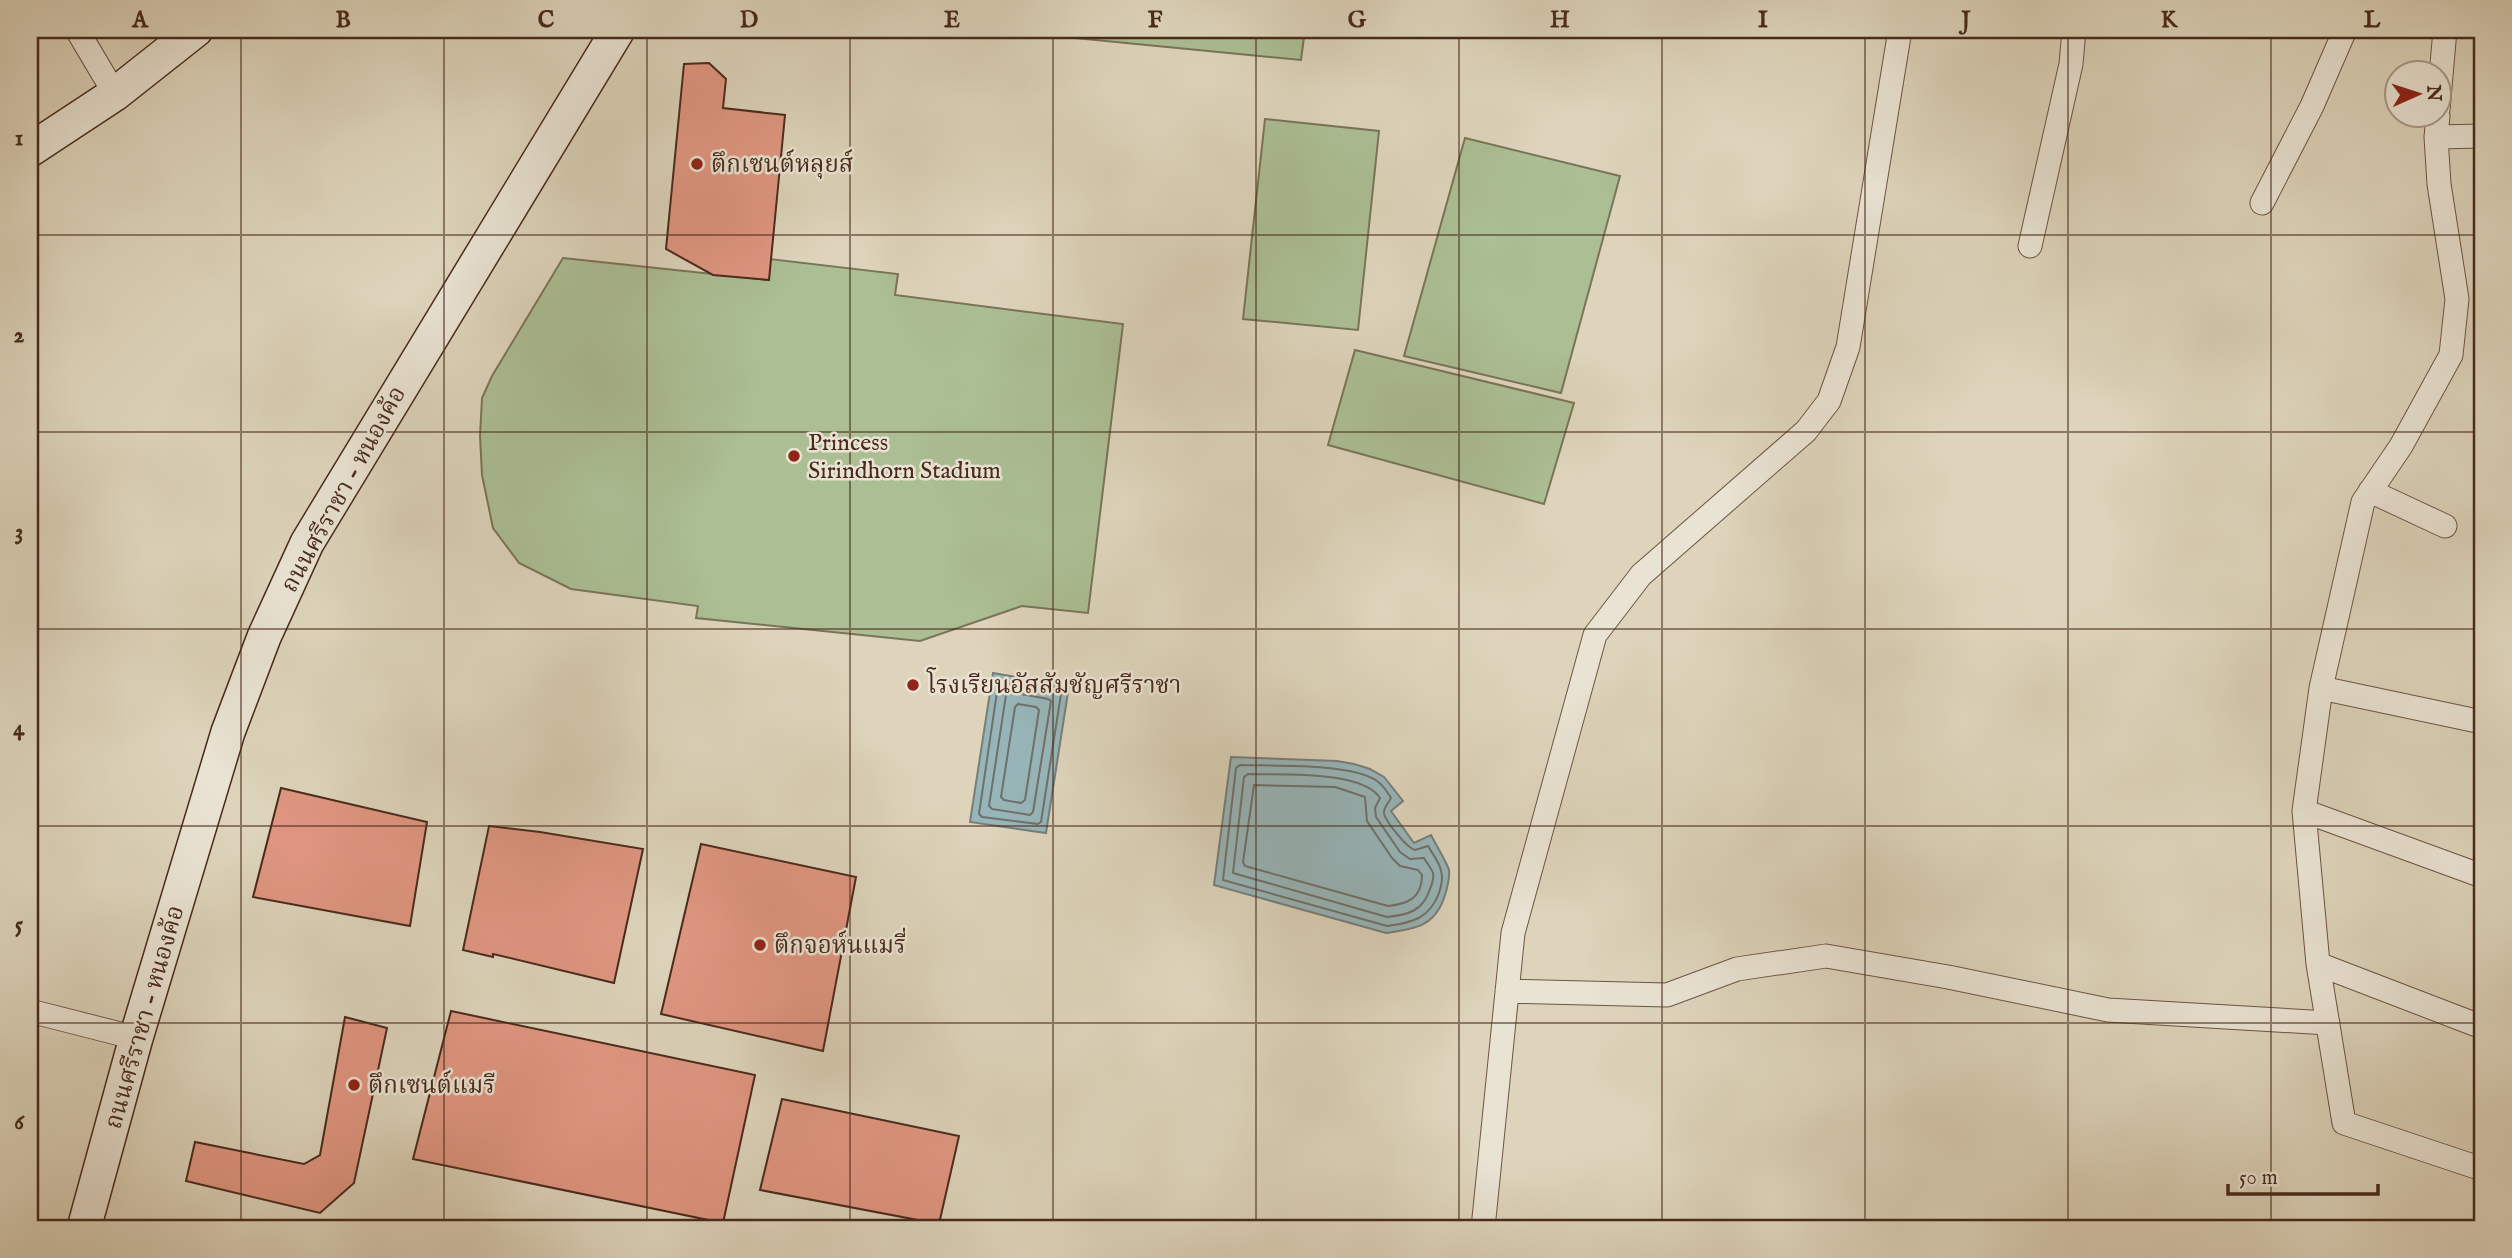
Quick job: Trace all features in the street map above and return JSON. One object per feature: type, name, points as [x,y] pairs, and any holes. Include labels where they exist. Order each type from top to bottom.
[{"type":"main road","points":[[30,150],[115,94],[195,30]]},
{"type":"main road","name":"ถนนศรีราชา - หนองค้อ","points":[[84,1228],[136,1038],[228,732],[264,636],[307,543],[618,30]]},
{"type":"street","points":[[77,30],[115,94]]},
{"type":"street","points":[[1483,1228],[1513,933],[1595,635],[1641,575],[1806,431],[1829,401],[1848,347],[1900,30]]},
{"type":"street","points":[[2030,246],[2071,64],[2074,30]]},
{"type":"street","points":[[2262,204],[2312,106],[2345,30]]},
{"type":"street","points":[[2442,60],[2445,30]]},
{"type":"street","points":[[2452,129],[2482,136]]},
{"type":"street","points":[[2437,130],[2439,184],[2457,299],[2451,355],[2402,446],[2362,502],[2321,688],[2304,811],[2318,964],[2344,1123],[2482,1169]]},
{"type":"street","points":[[2370,491],[2445,526]]},
{"type":"street","points":[[2321,688],[2482,722]]},
{"type":"street","points":[[2304,811],[2482,876]]},
{"type":"street","points":[[1507,991],[1667,995],[1737,969],[1826,956],[1948,976],[2108,1010],[2328,1023]]},
{"type":"street","points":[[2318,964],[2482,1027]]},
{"type":"street","points":[[30,1011],[136,1038]]},
{"type":"green space","points":[[994,30],[1305,30],[1301,60]]},
{"type":"green space","points":[[1265,119],[1379,131],[1358,330],[1243,319]]},
{"type":"green space","points":[[1465,138],[1620,176],[1561,393],[1404,356]]},
{"type":"green space","name":"Princess Sirindhorn Stadium","points":[[563,258],[768,280],[770,259],[898,274],[895,295],[1123,324],[1088,613],[1022,606],[920,641],[696,618],[698,606],[571,589],[519,563],[493,528],[482,475],[482,398],[492,376]]},
{"type":"green space","points":[[1355,350],[1574,403],[1544,504],[1328,445]]},
{"type":"water","points":[[993,673],[1069,686],[1046,833],[970,822]]},
{"type":"water","points":[[1231,757],[1337,761],[1370,769],[1384,777],[1403,801],[1391,811],[1414,843],[1431,835],[1449,870],[1445,895],[1435,915],[1414,928],[1386,933],[1214,885]]},
{"type":"building","points":[[709,63],[726,79],[723,108],[785,115],[769,280],[713,275],[666,249],[684,64]]},
{"type":"building","points":[[281,788],[427,822],[410,926],[253,897]]},
{"type":"building","points":[[489,826],[643,849],[614,983],[493,954],[493,957],[463,950]]},
{"type":"building","name":"ตึกจอห์นแมรี่","points":[[701,844],[856,877],[823,1051],[661,1014]]},
{"type":"building","points":[[451,1011],[755,1075],[723,1223],[413,1159]]},
{"type":"building","name":"ตึกเซนต์แมรี","points":[[345,1017],[387,1028],[354,1183],[320,1213],[186,1181],[195,1142],[304,1164],[320,1155]]},
{"type":"building","points":[[782,1099],[959,1136],[939,1224],[760,1190]]},
{"type":"place","name":"ตึกเซนต์หลุยส์","points":[[697,164]]},
{"type":"place","name":"Princess Sirindhorn Stadium","points":[[794,456]]},
{"type":"place","name":"โรงเรียนอัสสัมชัญศรีราชา","points":[[913,685]]},
{"type":"place","name":"ตึกจอห์นแมรี่","points":[[760,945]]},
{"type":"place","name":"ตึกเซนต์แมรี","points":[[354,1085]]}]
